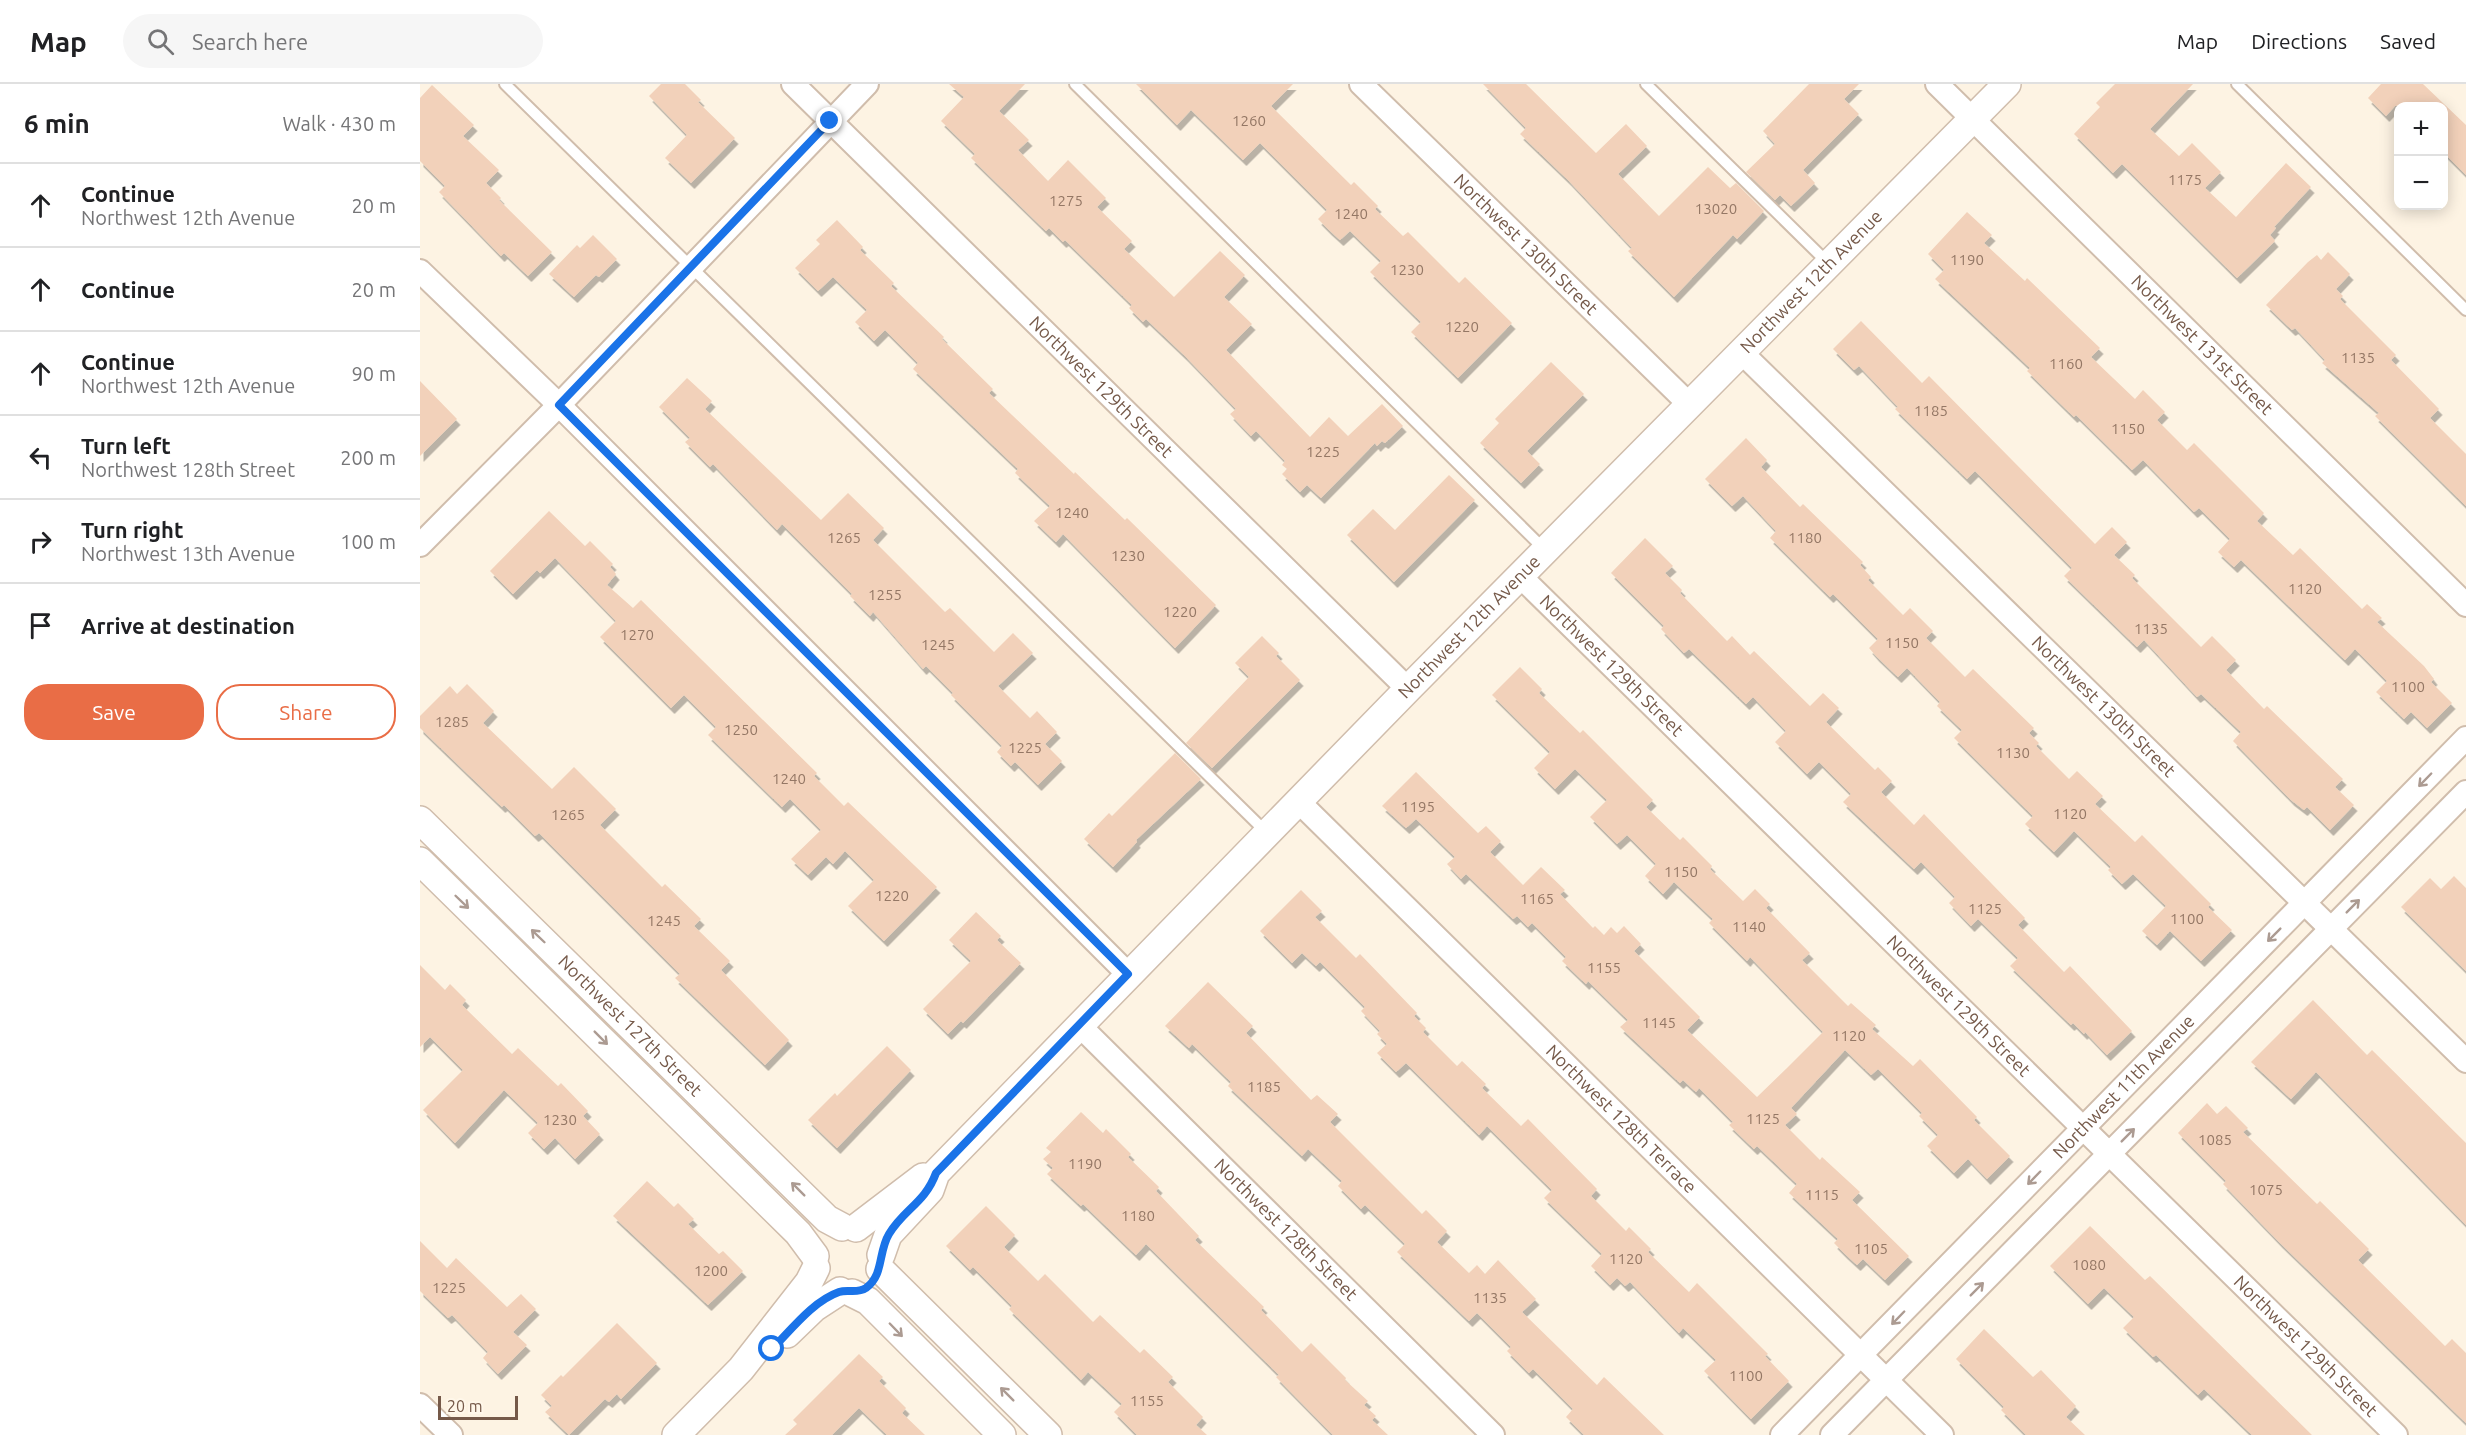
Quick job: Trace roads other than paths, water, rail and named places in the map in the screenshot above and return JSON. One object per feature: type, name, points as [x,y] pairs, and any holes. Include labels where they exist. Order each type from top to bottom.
[{"type":"street","name":"Northwest 129th Street","points":[[793,84],[1408,689]]},
{"type":"street","points":[[420,545],[559,405],[867,84]]},
{"type":"street","name":"Northwest 130th Street","points":[[1361,84],[1689,404]]},
{"type":"street","name":"Northwest 131st Street","points":[[1937,84],[2466,605]]},
{"type":"street","name":"Northwest 12th Avenue","points":[[880,1262],[888,1234],[930,1190],[936,1173],[1408,689],[2007,84]]},
{"type":"street","points":[[420,271],[559,405],[1128,974]]},
{"type":"street","name":"Northwest 130th Street","points":[[1742,352],[2466,1061]]},
{"type":"street","name":"Northwest 129th Street","points":[[1520,576],[2396,1435]]},
{"type":"street","name":"Northwest 11th Avenue","points":[[1782,1435],[2466,738]]},
{"type":"street","name":"Northwest 11th Avenue","points":[[1832,1435],[2466,792]]},
{"type":"street","name":"Northwest 128th Terrace","points":[[1299,802],[1942,1435]]},
{"type":"street","name":"Northwest 127th Street","points":[[420,820],[827,1220],[849,1228]]},
{"type":"street","name":"Northwest 127th Street","points":[[420,861],[798,1233],[816,1262]]},
{"type":"street","name":"Northwest 128th Street","points":[[1079,1025],[1493,1435]]},
{"type":"street","name":"Northwest 12th Avenue","points":[[849,1228],[918,1180],[936,1173]]},
{"type":"street","points":[[676,1435],[741,1369],[799,1295],[816,1262],[819,1243],[829,1233],[849,1228],[867,1233],[876,1243],[880,1262],[874,1280],[864,1289],[846,1292],[814,1308],[772,1349],[741,1369]]},
{"type":"street","points":[[816,1262],[829,1287],[868,1301],[1002,1435]]},
{"type":"street","points":[[880,1262],[1048,1435]]},
{"type":"street","points":[[420,1405],[451,1435]]},
{"type":"lane","points":[[505,84],[1268,834]]},
{"type":"lane","points":[[1076,84],[1545,550]]},
{"type":"lane","points":[[1646,84],[1829,264]]},
{"type":"lane","points":[[2237,84],[2466,310]]}]
